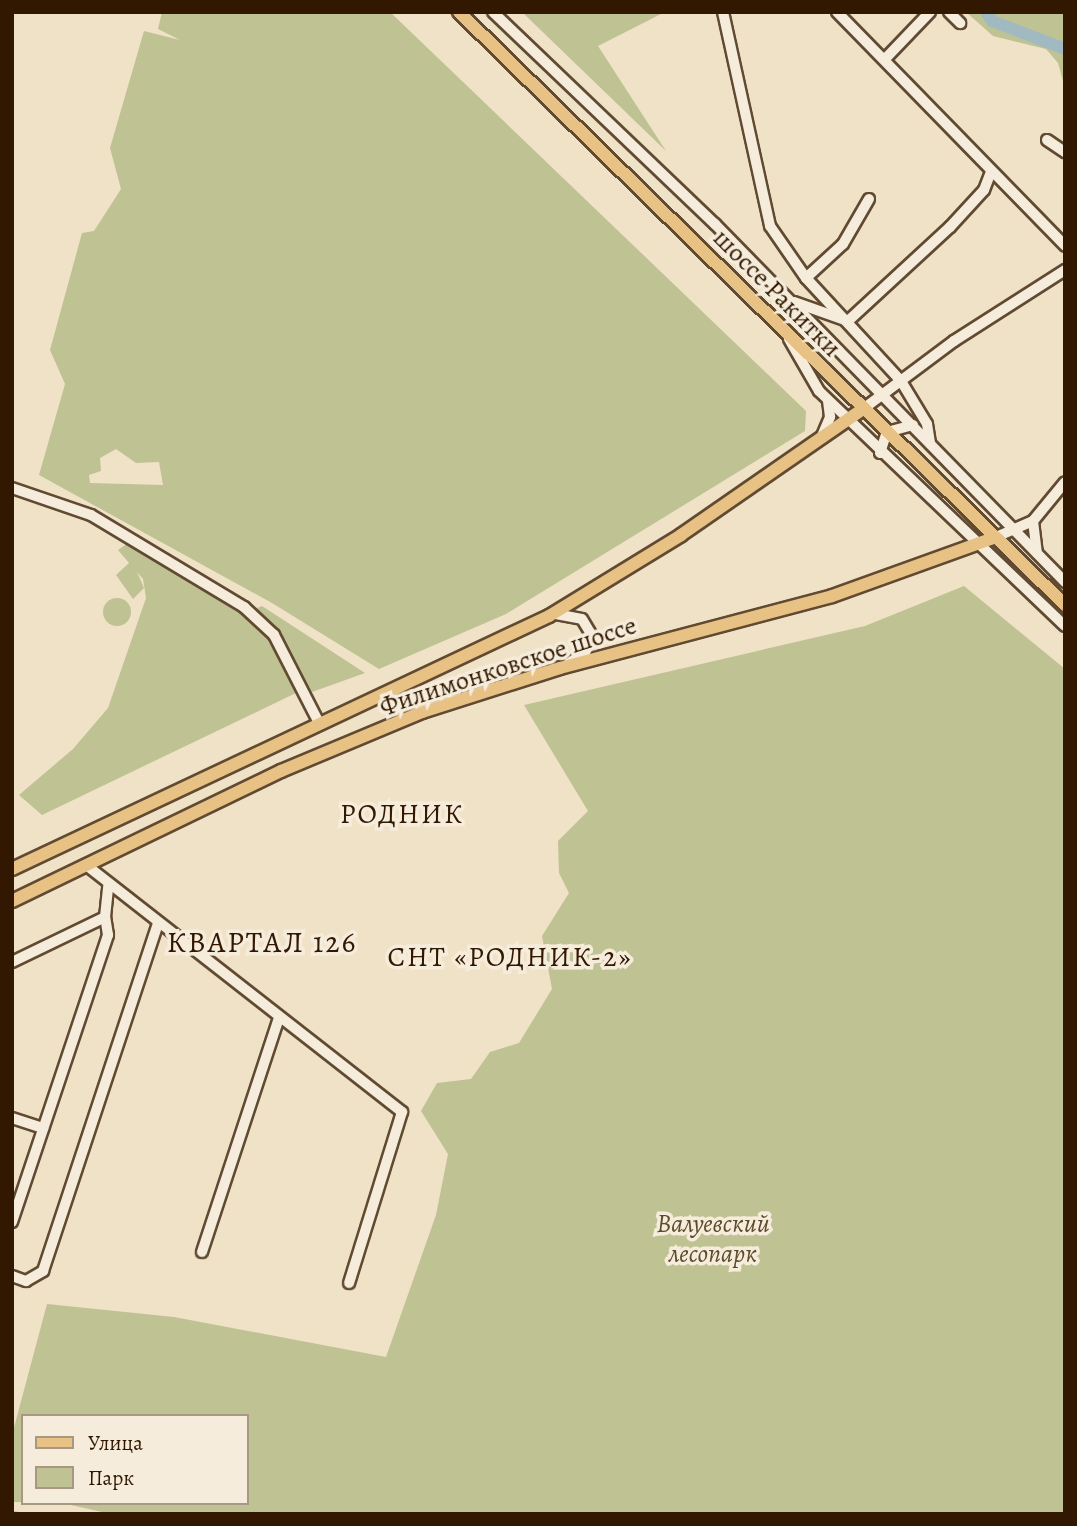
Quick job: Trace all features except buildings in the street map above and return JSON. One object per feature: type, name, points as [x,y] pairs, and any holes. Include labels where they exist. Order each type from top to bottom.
[{"type":"main road","name":"шоссе Ракитки","points":[[459,12],[1065,605]]},
{"type":"main road","name":"Филимонковское шоссе","points":[[12,869],[549,616],[863,409]]},
{"type":"main road","name":"Филимонковское шоссе","points":[[12,901],[281,771],[422,712],[560,668],[832,596],[996,537]]},
{"type":"street","points":[[485,12],[496,15],[792,301],[881,396],[913,425],[1065,582]]},
{"type":"street","points":[[723,12],[764,211],[806,278],[901,382],[927,424],[930,444]]},
{"type":"street","points":[[837,12],[1065,246]]},
{"type":"street","points":[[885,59],[930,12]]},
{"type":"street","points":[[950,12],[960,23]]},
{"type":"street","points":[[1047,140],[1065,152]]},
{"type":"street","points":[[848,321],[950,227],[984,190],[991,172]]},
{"type":"street","points":[[806,278],[843,244],[869,199]]},
{"type":"street","name":"Филимонковское шоссе","points":[[863,409],[1065,270]]},
{"type":"street","points":[[792,301],[848,321]]},
{"type":"street","points":[[785,332],[828,400],[847,420],[1065,626]]},
{"type":"street","points":[[819,440],[830,417],[828,400]]},
{"type":"street","points":[[880,453],[887,432],[913,425]]},
{"type":"street","points":[[996,537],[1032,521],[1065,482]]},
{"type":"street","points":[[12,488],[91,515],[244,607],[274,635],[319,723]]},
{"type":"street","points":[[996,537],[1000,516]]},
{"type":"street","points":[[1000,516],[1032,521]]},
{"type":"street","points":[[1032,521],[1037,553]]},
{"type":"street","points":[[549,616],[572,613],[593,636],[585,653],[560,668]]},
{"type":"street","points":[[86,865],[108,886],[402,1112],[349,1283]]},
{"type":"street","points":[[12,1222],[108,935],[105,917],[108,886]]},
{"type":"street","points":[[12,962],[105,917]]},
{"type":"street","points":[[12,1276],[26,1281],[43,1271],[158,923]]},
{"type":"street","points":[[202,1252],[279,1018]]},
{"type":"street","points":[[12,1118],[43,1128]]},
{"type":"green space","points":[[162,12],[390,12],[806,411],[805,431],[506,614],[379,669],[272,603],[39,475],[65,384],[50,350],[82,233],[94,231],[121,189],[110,148],[144,31],[180,40],[158,29]],"holes":[[[116,449],[136,463],[159,462],[163,485],[90,483],[89,475],[101,471],[100,458]]]},
{"type":"green space","points":[[522,12],[682,12],[663,13],[598,46],[666,151]]},
{"type":"green space","points":[[966,12],[1065,12],[1065,88],[1058,63],[1046,49],[993,36]]},
{"type":"green space","points":[[128,543],[249,619],[269,638],[298,692],[42,815],[19,795],[73,749],[108,708],[146,598],[143,579],[137,572],[144,588],[133,599],[116,575],[129,563],[118,550]]},
{"type":"green space","name":"Валуевский лесопарк","points":[[964,586],[1065,669],[1065,1514],[111,1514],[71,1505],[248,1505],[248,1414],[21,1414],[21,1502],[12,1502],[12,1435],[47,1304],[174,1317],[386,1357],[436,1215],[448,1154],[421,1111],[437,1083],[471,1079],[490,1052],[519,1043],[552,989],[542,936],[569,893],[559,873],[558,841],[588,811],[524,705],[865,626]]},
{"type":"green space","points":[[117,598],[127,602],[131,612],[127,622],[117,626],[107,622],[103,612],[107,602]]},
{"type":"green space","points":[[262,606],[365,673],[312,692],[275,629],[255,609]]},
{"type":"waterway","points":[[986,12],[992,21],[1065,49]]},
{"type":"waterway","points":[[12,1512],[28,1514]]},
{"type":"district","name":"РОДНИК","points":[[402,814]]},
{"type":"district","name":"КВАРТАЛ 126","points":[[262,942]]},
{"type":"district","name":"СНТ «РОДНИК-2»","points":[[510,957]]}]
